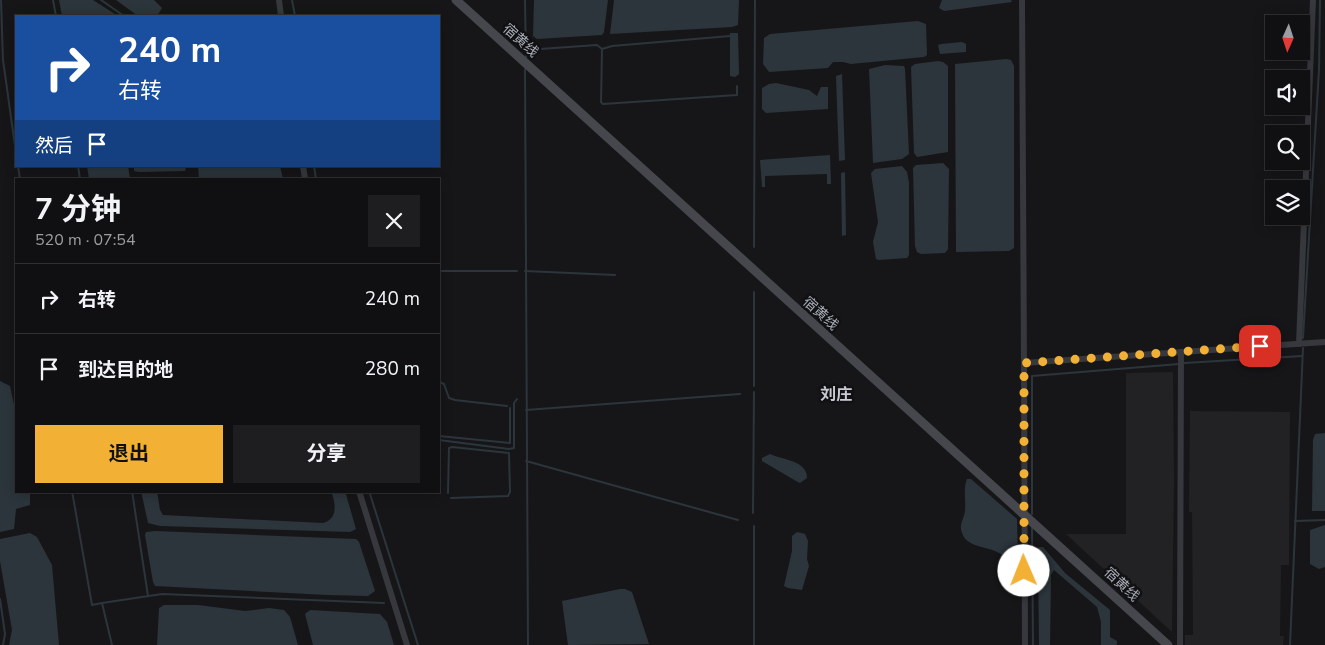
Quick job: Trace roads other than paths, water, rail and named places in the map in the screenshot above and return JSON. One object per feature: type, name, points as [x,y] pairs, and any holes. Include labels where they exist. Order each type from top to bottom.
[{"type":"main road","name":"宿黄线","points":[[456,0],[1168,645]]},
{"type":"street","points":[[279,0],[281,15]]},
{"type":"street","points":[[1022,0],[1025,645]]},
{"type":"street","points":[[1299,344],[1313,0]]},
{"type":"street","points":[[1024,363],[1325,342]]},
{"type":"street","points":[[1180,645],[1181,352]]},
{"type":"street","points":[[360,493],[407,645]]},
{"type":"waterway","points":[[1,0],[3,60],[15,146]]},
{"type":"waterway","points":[[53,0],[56,15]]},
{"type":"waterway","points":[[101,0],[123,15]]},
{"type":"waterway","points":[[292,0],[295,15]]},
{"type":"waterway","points":[[525,0],[526,59]]},
{"type":"waterway","points":[[754,247],[755,0]]},
{"type":"waterway","points":[[1303,338],[1319,70],[1320,0]]},
{"type":"waterway","points":[[730,36],[612,46],[602,49],[601,102],[603,104],[737,95],[737,86]]},
{"type":"waterway","points":[[526,50],[597,45],[602,49]]},
{"type":"waterway","points":[[525,69],[528,645]]},
{"type":"waterway","points":[[18,167],[20,178]]},
{"type":"waterway","points":[[78,167],[80,178]]},
{"type":"waterway","points":[[314,167],[316,178]]},
{"type":"waterway","points":[[440,271],[517,271]]},
{"type":"waterway","points":[[525,271],[615,275]]},
{"type":"waterway","points":[[754,292],[754,386]]},
{"type":"waterway","points":[[1290,645],[1303,348]]},
{"type":"waterway","points":[[1184,363],[1302,356]]},
{"type":"waterway","points":[[1032,514],[1032,376],[1179,364]]},
{"type":"waterway","points":[[440,382],[444,384],[449,398],[507,406]]},
{"type":"waterway","points":[[753,513],[754,392]]},
{"type":"waterway","points":[[526,410],[740,394]]},
{"type":"waterway","points":[[440,440],[509,449],[514,448],[514,403],[517,399]]},
{"type":"waterway","points":[[440,436],[510,443],[510,408]]},
{"type":"waterway","points":[[448,493],[449,448],[509,453],[510,492],[508,496],[451,498]]},
{"type":"waterway","points":[[526,461],[738,520]]},
{"type":"waterway","points":[[72,493],[92,605],[102,603]]},
{"type":"waterway","points":[[132,493],[148,596]]},
{"type":"waterway","points":[[370,493],[418,645]]},
{"type":"waterway","points":[[1295,521],[1325,520]]},
{"type":"waterway","points":[[754,526],[754,645]]},
{"type":"waterway","points":[[1032,527],[1033,645]]},
{"type":"waterway","points":[[112,645],[102,603],[162,594],[384,603]]},
{"type":"waterway","points":[[0,599],[5,634],[3,645]]},
{"type":"district","name":"刘庄","points":[[836,394]]}]
